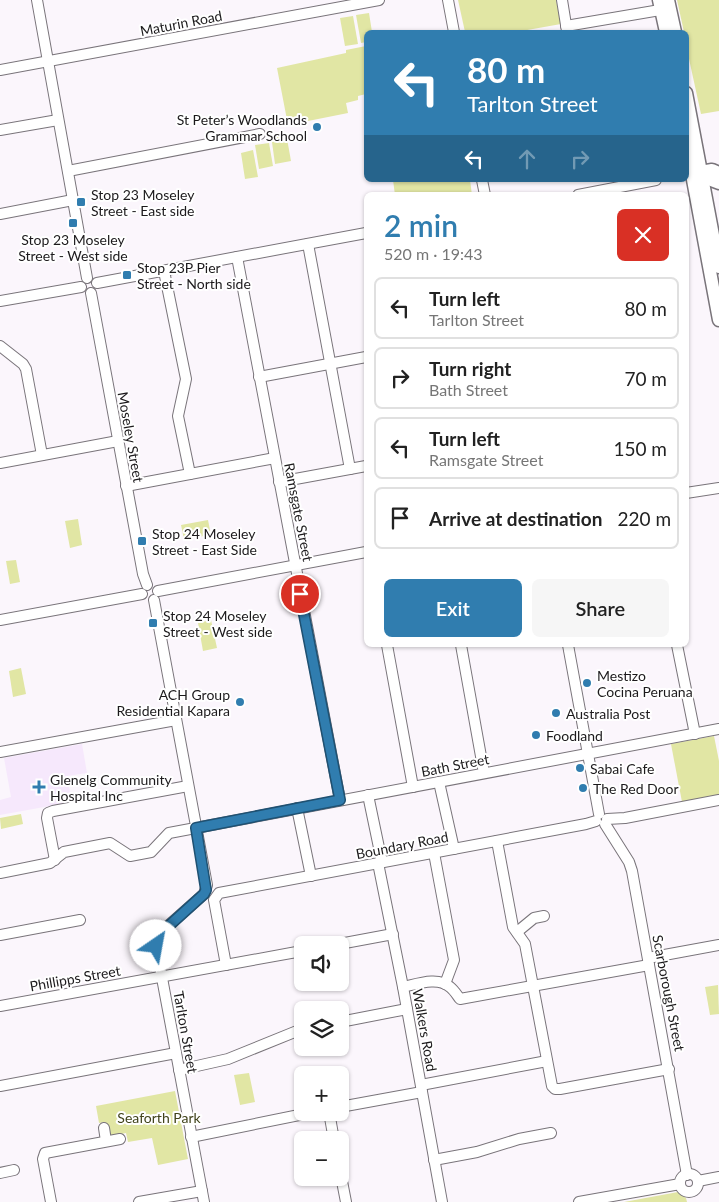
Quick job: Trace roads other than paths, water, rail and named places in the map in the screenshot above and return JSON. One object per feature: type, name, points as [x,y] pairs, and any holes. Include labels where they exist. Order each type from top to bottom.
[{"type":"main road","points":[[665,4],[666,30]]},
{"type":"main road","points":[[665,4],[674,30]]},
{"type":"main road","points":[[689,117],[719,320]]},
{"type":"main road","points":[[689,152],[708,205],[719,267]]},
{"type":"main road","points":[[696,174],[712,170],[719,173]]},
{"type":"main road","points":[[696,174],[719,182]]},
{"type":"main road","points":[[708,205],[710,194],[719,189]]},
{"type":"street","points":[[36,0],[73,200],[92,280],[96,288],[91,293],[84,291],[81,287]]},
{"type":"street","name":"Maturin Road","points":[[0,70],[378,0]]},
{"type":"street","points":[[448,0],[454,30]]},
{"type":"street","points":[[562,0],[567,29],[665,4]]},
{"type":"street","points":[[0,130],[58,120]]},
{"type":"street","points":[[68,171],[260,134]]},
{"type":"street","points":[[599,192],[646,182]]},
{"type":"street","points":[[0,214],[73,200]]},
{"type":"street","points":[[81,287],[83,280],[164,271],[364,234]]},
{"type":"street","points":[[308,244],[350,469]]},
{"type":"street","name":"Ramsgate Street","points":[[236,257],[340,800]]},
{"type":"street","points":[[164,271],[186,379],[178,416],[190,474]]},
{"type":"street","points":[[0,301],[81,287]]},
{"type":"street","name":"Moseley Street","points":[[91,293],[144,589]]},
{"type":"street","points":[[0,346],[23,364],[26,369],[42,455]]},
{"type":"street","points":[[259,377],[364,357]]},
{"type":"street","points":[[0,463],[118,441]]},
{"type":"street","points":[[126,486],[274,458]]},
{"type":"street","points":[[279,482],[364,466]]},
{"type":"street","points":[[689,493],[719,488]]},
{"type":"street","points":[[144,589],[146,600],[156,595],[364,552]]},
{"type":"street","points":[[0,620],[144,589],[153,585],[196,828]]},
{"type":"street","points":[[388,647],[413,786]]},
{"type":"street","points":[[461,647],[484,773]]},
{"type":"street","points":[[568,647],[602,819]]},
{"type":"street","points":[[678,647],[695,734]]},
{"type":"street","points":[[0,752],[176,720]]},
{"type":"street","name":"Bath Street","points":[[0,872],[50,863],[64,852],[110,843],[130,856],[151,852],[169,833],[719,729]]},
{"type":"street","points":[[440,782],[454,849]]},
{"type":"street","points":[[55,860],[47,818],[48,814],[62,809],[188,786]]},
{"type":"street","name":"Walkers Road","points":[[368,795],[442,1202]]},
{"type":"street","name":"Boundary Road","points":[[226,965],[214,900],[215,896],[219,893],[586,824],[602,819],[625,818],[719,801]]},
{"type":"street","points":[[297,808],[311,876]]},
{"type":"street","points":[[611,833],[614,826],[625,818]]},
{"type":"street","name":"Scarborough Street","points":[[602,819],[630,862],[687,1175]]},
{"type":"street","name":"Tarlton Street","points":[[196,828],[206,890],[204,894],[162,932],[157,939],[156,946],[204,1202]]},
{"type":"street","points":[[496,841],[513,927],[525,944],[546,1061],[553,1088],[560,1089],[669,1069]]},
{"type":"street","points":[[434,852],[454,960],[445,984]]},
{"type":"street","points":[[517,932],[534,918],[544,916]]},
{"type":"street","points":[[0,934],[80,920]]},
{"type":"street","points":[[349,942],[393,934]]},
{"type":"street","points":[[403,987],[430,982],[445,984],[460,999],[532,986],[719,945]]},
{"type":"street","name":"Phillipps Street","points":[[0,1006],[294,952]]},
{"type":"street","points":[[349,1020],[407,1009]]},
{"type":"street","points":[[179,1070],[228,1059],[294,1032]]},
{"type":"street","points":[[0,1086],[176,1053]]},
{"type":"street","points":[[349,1105],[546,1061]]},
{"type":"street","points":[[191,1137],[294,1116]]},
{"type":"street","points":[[104,1128],[106,1141]]},
{"type":"street","points":[[434,1160],[476,1152],[519,1138],[551,1133]]},
{"type":"street","points":[[51,1202],[43,1159],[45,1152],[120,1139]]},
{"type":"street","points":[[0,1173],[14,1170]]},
{"type":"street","points":[[687,1175],[693,1175],[698,1181],[692,1197],[683,1190],[680,1184],[681,1179],[687,1175]]},
{"type":"street","points":[[698,1181],[719,1177]]},
{"type":"street","points":[[579,1202],[680,1184]]},
{"type":"street","points":[[343,1186],[346,1202]]},
{"type":"street","points":[[140,1202],[202,1191]]},
{"type":"place","name":"St Peter’s Woodlands Grammar School","points":[[317,127]]},
{"type":"place","name":"Stop 23 Moseley Street - East side","points":[[81,202]]},
{"type":"place","name":"Stop 23 Moseley Street - West side","points":[[73,223]]},
{"type":"place","name":"Stop 23P Pier Street - North side","points":[[127,275]]},
{"type":"place","name":"Stop 24 Moseley Street - East Side","points":[[142,541]]},
{"type":"place","name":"Stop 24 Moseley Street - West side","points":[[153,623]]},
{"type":"place","name":"Mestizo Cocina Peruana","points":[[587,683]]},
{"type":"place","name":"ACH Group Residential Kapara","points":[[240,702]]},
{"type":"place","name":"Australia Post","points":[[556,713]]},
{"type":"place","name":"Foodland","points":[[536,735]]},
{"type":"place","name":"Sabai Cafe","points":[[580,768]]},
{"type":"place","name":"Glenelg Community Hospital Inc","points":[[39,787]]},
{"type":"place","name":"The Red Door","points":[[583,788]]},
{"type":"park label","name":"Seaforth Park","points":[[159,1117]]}]
